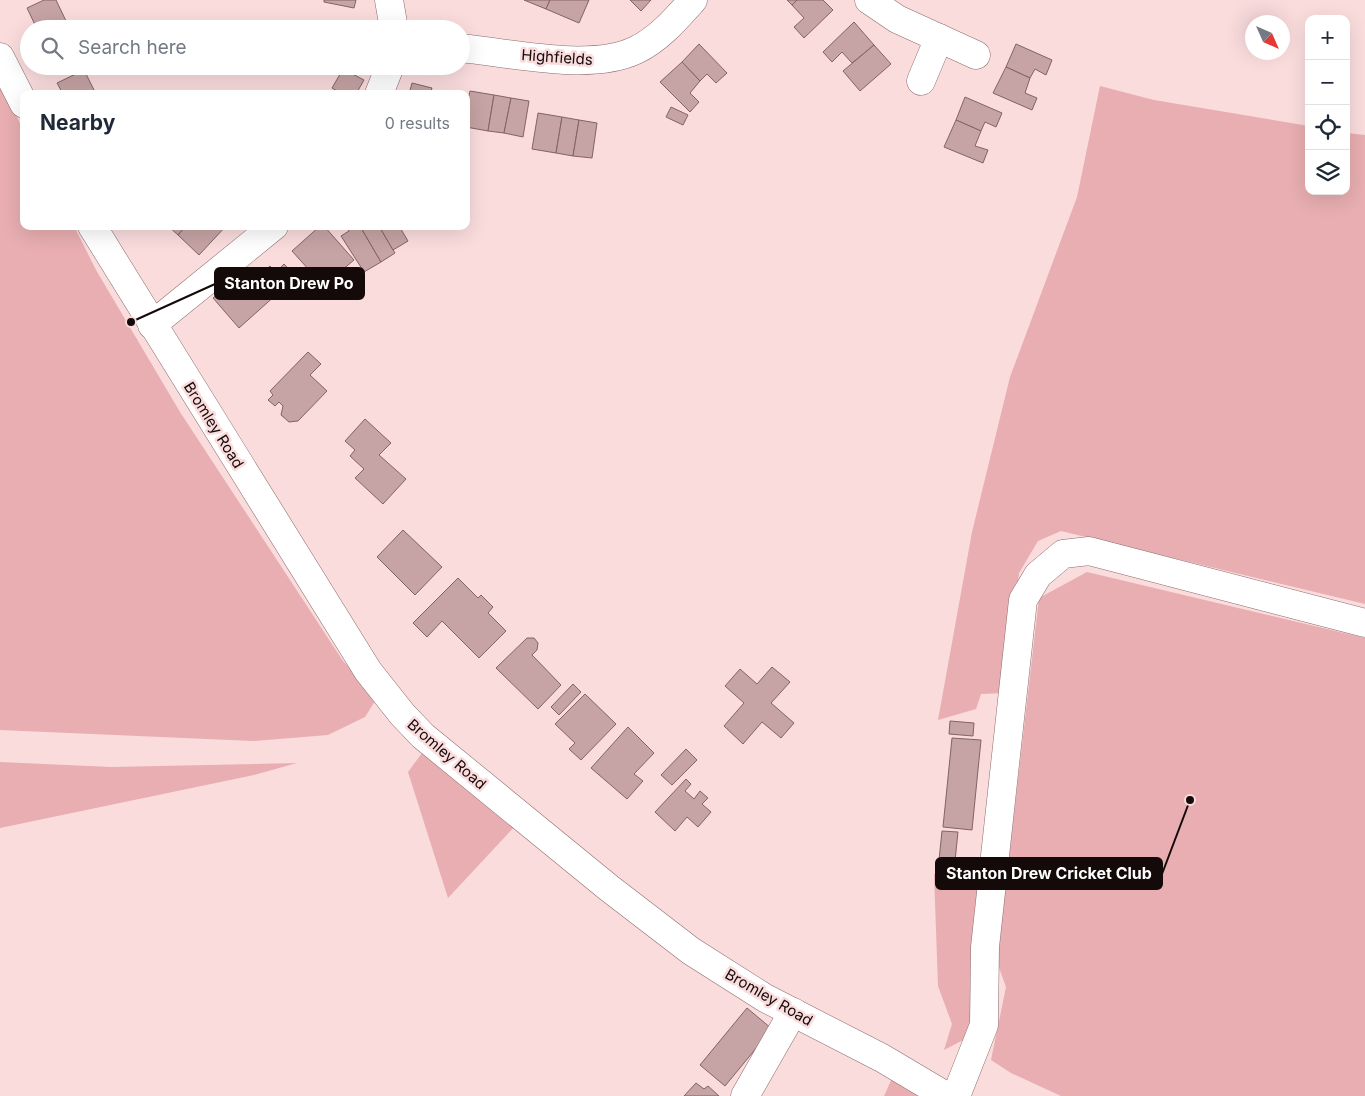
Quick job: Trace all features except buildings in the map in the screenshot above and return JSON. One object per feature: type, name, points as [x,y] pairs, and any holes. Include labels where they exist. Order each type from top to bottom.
[{"type":"street","points":[[389,0],[392,20]]},
{"type":"street","name":"Highfields","points":[[470,49],[567,61],[604,60],[635,51],[664,31],[693,0]]},
{"type":"street","points":[[869,0],[897,19],[976,55]]},
{"type":"street","points":[[921,81],[939,38]]},
{"type":"street","points":[[0,57],[20,96]]},
{"type":"street","points":[[381,90],[386,75]]},
{"type":"street","name":"Bromley Road","points":[[94,230],[368,671],[402,714],[423,736],[609,888],[690,951],[765,998],[882,1058],[946,1096]]},
{"type":"street","points":[[152,325],[269,230]]},
{"type":"street","points":[[956,1096],[984,1025],[985,947],[1023,600],[1038,575],[1063,554],[1089,551],[1365,623]]},
{"type":"street","points":[[745,1096],[793,1012]]},
{"type":"shaded area","points":[[0,83],[20,123],[20,230],[76,230],[96,270],[180,412],[343,661],[377,698],[365,717],[328,735],[253,741],[0,730]]},
{"type":"shaded area","points":[[1100,86],[1154,100],[1305,125],[1305,195],[1350,195],[1350,133],[1365,135],[1365,604],[1061,531],[1038,541],[1019,573],[1006,693],[981,694],[976,709],[938,720],[972,532],[1010,377],[1077,197]]},
{"type":"shaded area","points":[[1087,572],[1365,638],[1365,1096],[1061,1096],[1011,1073],[991,1060],[1006,987],[997,962],[1039,598]]},
{"type":"shaded area","points":[[425,749],[516,825],[448,898],[408,772]]},
{"type":"shaded area","points":[[0,762],[111,767],[297,763],[254,775],[0,828]]},
{"type":"shaded area","points":[[934,874],[982,889],[969,1037],[944,1050],[952,1024],[938,986]]},
{"type":"shaded area","points":[[893,1076],[924,1096],[884,1096]]},
{"type":"place","name":"Stanton Drew Po","points":[[131,322]]},
{"type":"place","name":"Stanton Drew Cricket Club","points":[[1190,800]]}]
